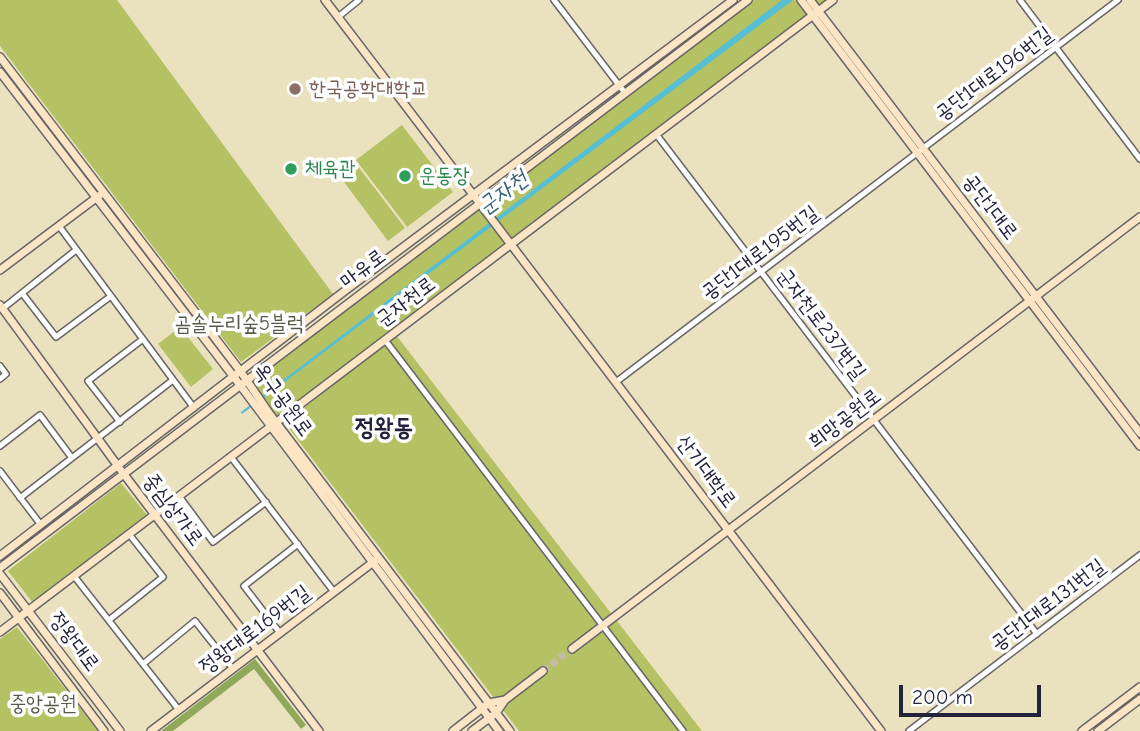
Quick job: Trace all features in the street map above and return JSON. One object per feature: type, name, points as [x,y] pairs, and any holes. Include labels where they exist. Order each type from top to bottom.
[{"type":"street","points":[[325,0],[479,203]]},
{"type":"street","points":[[338,17],[359,0]]},
{"type":"street","points":[[554,0],[625,93]]},
{"type":"street","name":"마유로","points":[[0,556],[733,0]]},
{"type":"street","name":"마유로","points":[[0,568],[748,0]]},
{"type":"street","name":"군자천로","points":[[0,632],[16,615],[74,576],[833,0]]},
{"type":"street","points":[[1020,0],[1140,159]]},
{"type":"street","name":"공단1대로196번길","points":[[920,151],[1118,0]]},
{"type":"street","name":"공단1대로","points":[[807,2],[1033,299],[1140,433]]},
{"type":"street","name":"옥구공원로","points":[[0,57],[233,378],[243,382]]},
{"type":"street","name":"옥구공원로","points":[[0,72],[241,372],[243,382],[264,413],[376,560],[499,731]]},
{"type":"street","name":"군자천로237번길","points":[[656,134],[1037,634]]},
{"type":"street","name":"공단1대로195번길","points":[[616,382],[920,151]]},
{"type":"street","points":[[0,270],[99,195]]},
{"type":"street","name":"산기대학로","points":[[479,203],[881,731]]},
{"type":"street","name":"희망공원로","points":[[572,649],[1140,217]]},
{"type":"street","points":[[59,226],[194,408]]},
{"type":"street","name":"중심상가로","points":[[76,250],[1,308],[319,731]]},
{"type":"street","points":[[22,293],[56,337],[111,296]]},
{"type":"street","points":[[1033,299],[1140,446]]},
{"type":"street","points":[[120,422],[88,381],[143,339]]},
{"type":"street","points":[[385,340],[683,731]]},
{"type":"street","points":[[0,366],[6,374],[0,379]]},
{"type":"street","points":[[20,498],[173,380]]},
{"type":"street","points":[[0,446],[40,415],[72,458]]},
{"type":"street","points":[[231,457],[334,592]]},
{"type":"street","points":[[0,471],[41,525]]},
{"type":"street","points":[[179,496],[213,542],[266,502]]},
{"type":"street","points":[[109,620],[163,577],[129,534]]},
{"type":"street","points":[[280,633],[244,586],[298,544]]},
{"type":"street","name":"공단1대로131번길","points":[[909,731],[1140,555]]},
{"type":"street","name":"옥구공원로","points":[[376,560],[510,731]]},
{"type":"street","name":"정왕대로169번길","points":[[151,731],[376,560]]},
{"type":"street","name":"정왕대로","points":[[1,575],[120,731]]},
{"type":"street","points":[[74,576],[179,710]]},
{"type":"street","name":"정왕대로","points":[[0,593],[104,731]]},
{"type":"street","points":[[143,664],[195,621],[233,669]]},
{"type":"street","points":[[472,731],[496,713],[505,700],[543,671]]},
{"type":"street","points":[[1082,731],[1140,687]]},
{"type":"street","points":[[1098,731],[1140,699]]},
{"type":"street","points":[[453,731],[489,703],[505,700]]},
{"type":"green space","name":"곰솔누리숲5블럭","points":[[0,0],[117,0],[333,294],[241,362],[0,46]]},
{"type":"green space","points":[[747,0],[833,0],[277,422],[247,380]]},
{"type":"green space","name":"운동장","points":[[402,125],[453,192],[407,227],[356,160]]},
{"type":"green space","points":[[354,161],[405,228],[388,241],[338,174]]},
{"type":"green space","points":[[180,327],[213,369],[191,387],[158,344]]},
{"type":"green space","points":[[396,335],[702,731],[519,731],[285,423]]},
{"type":"green space","points":[[121,483],[147,515],[33,603],[8,571]]},
{"type":"green space","name":"중앙공원","points":[[17,627],[98,731],[0,731],[0,639]]},
{"type":"green space","points":[[255,659],[306,725],[301,729],[254,669],[173,731],[161,731]]},
{"type":"water","points":[[782,0],[793,0],[242,414],[241,412]]},
{"type":"tunnel","points":[[543,671],[572,649]]},
{"type":"place","name":"한국공학대학교","points":[[295,89]]},
{"type":"place","name":"체육관","points":[[291,169]]},
{"type":"place","name":"운동장","points":[[405,176]]},
{"type":"district","name":"정왕동","points":[[384,428]]},
{"type":"water label","name":"군자천","points":[[503,193]]}]
